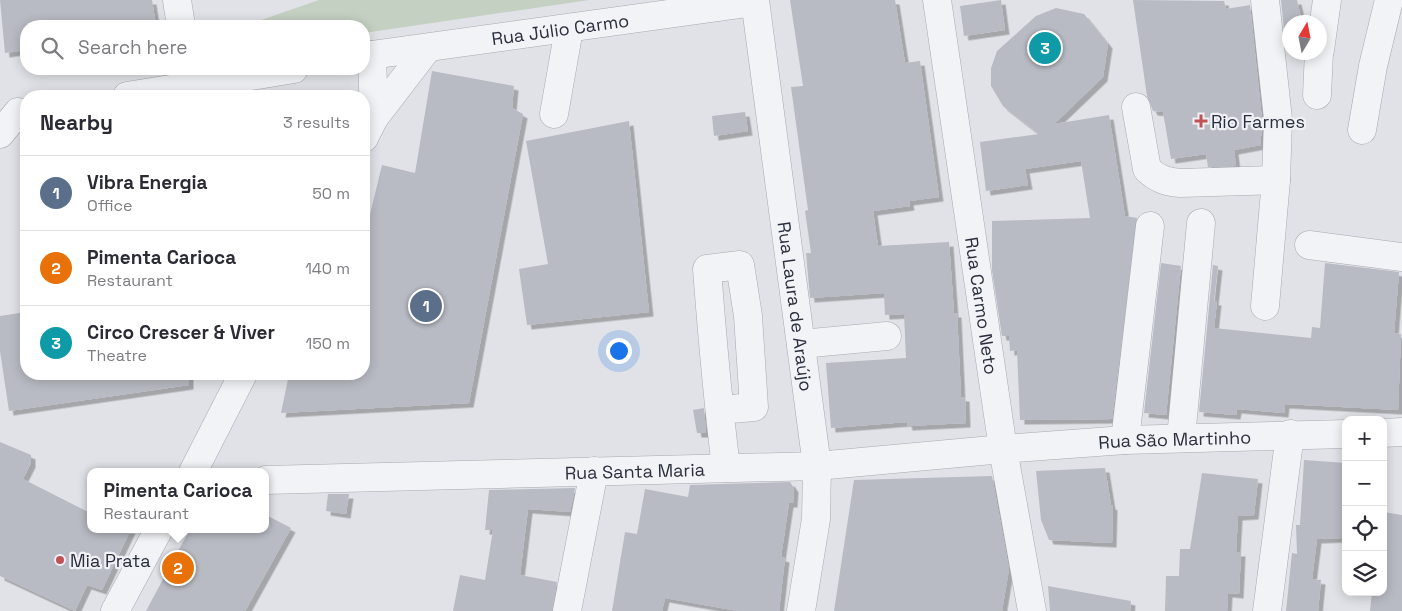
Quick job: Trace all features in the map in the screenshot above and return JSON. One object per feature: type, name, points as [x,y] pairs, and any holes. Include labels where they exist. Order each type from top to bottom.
[{"type":"street","points":[[177,0],[180,20]]},
{"type":"street","name":"Rua Carmo Neto","points":[[937,0],[1004,449],[1032,611]]},
{"type":"street","points":[[1265,0],[1278,119],[1276,180],[1265,306]]},
{"type":"street","points":[[1325,15],[1327,0]]},
{"type":"street","points":[[1362,130],[1373,66],[1389,0]]},
{"type":"street","name":"Rua Júlio Carmo","points":[[370,56],[578,28],[755,1]]},
{"type":"street","name":"Rua Laura de Araújo","points":[[755,1],[817,466],[816,519],[801,611]]},
{"type":"street","points":[[554,114],[559,88],[567,92],[577,88],[578,28]]},
{"type":"street","points":[[370,127],[428,49]]},
{"type":"street","points":[[1317,95],[1319,60]]},
{"type":"street","points":[[148,90],[190,78],[225,75]]},
{"type":"street","points":[[368,75],[368,90]]},
{"type":"street","points":[[1136,107],[1147,169],[1155,176],[1171,183],[1276,180]]},
{"type":"street","points":[[0,134],[15,113]]},
{"type":"street","points":[[1181,438],[1201,223]]},
{"type":"street","points":[[1125,440],[1150,226]]},
{"type":"street","points":[[1309,244],[1402,258]]},
{"type":"street","points":[[720,410],[754,407],[748,316],[740,265],[707,269],[711,320],[720,410],[726,468]]},
{"type":"street","points":[[711,320],[748,316]]},
{"type":"street","points":[[801,344],[886,336]]},
{"type":"street","points":[[194,468],[240,380]]},
{"type":"street","points":[[1387,433],[1402,432]]},
{"type":"street","points":[[1267,611],[1290,434]]},
{"type":"street","name":"Rua São Martinho","points":[[1004,449],[1125,440],[1342,434]]},
{"type":"street","name":"Rua Santa Maria","points":[[269,480],[817,466],[1004,449]]},
{"type":"street","points":[[567,611],[594,471]]},
{"type":"street","points":[[115,611],[157,533]]},
{"type":"green space","points":[[319,0],[589,0],[370,32],[370,20],[261,20]]},
{"type":"building","points":[[0,0],[152,0],[155,20],[20,20],[20,51],[5,53]]},
{"type":"building","points":[[790,0],[895,0],[905,63],[920,61],[939,197],[909,201],[910,206],[873,211],[878,246],[949,242],[954,313],[957,313],[961,397],[965,397],[966,423],[908,426],[907,422],[831,428],[826,363],[906,358],[904,314],[885,315],[884,293],[810,298],[806,253],[811,253],[805,211],[808,210],[791,87],[803,86]]},
{"type":"building","points":[[1001,0],[1005,30],[964,36],[960,6]]},
{"type":"building","points":[[1133,0],[1224,1],[1226,9],[1250,5],[1262,136],[1260,136],[1261,145],[1234,150],[1236,166],[1208,167],[1206,154],[1171,159],[1163,112],[1153,111],[1147,96]]},
{"type":"building","points":[[1281,0],[1297,0],[1300,15],[1282,15]]},
{"type":"building","points":[[1056,8],[1084,14],[1108,44],[1103,77],[1054,124],[1109,115],[1125,216],[1137,218],[1112,419],[1020,420],[1017,350],[1010,351],[1009,336],[1002,336],[992,270],[992,221],[1090,218],[1081,161],[1025,169],[1028,185],[986,191],[980,142],[1039,134],[1003,106],[991,86],[991,68],[997,51],[1036,16]]},
{"type":"building","points":[[432,71],[514,86],[512,108],[523,114],[469,403],[281,413],[288,380],[370,380],[370,214],[382,165],[415,173]]},
{"type":"building","points":[[745,112],[748,131],[714,136],[712,116]]},
{"type":"building","points":[[629,121],[649,312],[527,325],[519,269],[548,264],[526,141]]},
{"type":"building","points":[[1161,263],[1181,266],[1166,415],[1144,413]]},
{"type":"building","points":[[1325,263],[1399,272],[1394,333],[1401,334],[1398,410],[1285,404],[1284,413],[1237,409],[1236,415],[1199,412],[1213,265],[1218,266],[1214,301],[1217,301],[1214,328],[1311,338],[1312,327],[1320,328]]},
{"type":"building","points":[[20,313],[20,380],[189,380],[189,385],[9,411],[0,351],[0,316]]},
{"type":"building","points":[[704,408],[706,433],[697,433],[693,410]]},
{"type":"building","points":[[0,442],[31,455],[31,463],[23,479],[87,511],[87,533],[129,533],[102,590],[87,585],[75,611],[0,576]]},
{"type":"building","points":[[1304,460],[1342,463],[1342,538],[1317,539],[1312,579],[1321,580],[1318,611],[1286,611],[1292,553],[1297,554],[1296,525],[1300,525]]},
{"type":"building","points":[[1105,468],[1111,505],[1113,506],[1112,543],[1049,540],[1041,520],[1036,471]]},
{"type":"building","points":[[1202,473],[1258,479],[1254,515],[1238,516],[1236,552],[1241,552],[1239,594],[1228,593],[1227,611],[1165,611],[1166,576],[1179,576],[1180,549],[1190,549]]},
{"type":"building","points":[[992,476],[1009,569],[1002,611],[834,611],[854,480]]},
{"type":"building","points":[[790,482],[794,488],[793,503],[789,503],[781,557],[785,558],[779,611],[738,611],[665,598],[662,611],[612,611],[625,532],[637,534],[645,489],[688,497],[690,485]]},
{"type":"building","points":[[575,488],[570,512],[528,509],[520,575],[557,582],[552,611],[453,611],[460,575],[485,580],[493,530],[485,530],[489,490]]},
{"type":"building","points":[[328,494],[349,494],[346,514],[326,511]]},
{"type":"building","points":[[1387,513],[1402,515],[1402,611],[1370,611],[1372,596],[1387,596]]},
{"type":"building","points":[[269,517],[291,528],[245,611],[146,611],[188,533],[269,533]]},
{"type":"building","points":[[1048,586],[1131,601],[1130,611],[1050,611]]},
{"type":"place","name":"Circo Crescer & Viver","points":[[1045,48]]},
{"type":"place","name":"Rio Farmes","points":[[1201,121]]},
{"type":"place","name":"Vibra Energia","points":[[426,306]]},
{"type":"place","name":"Mia Prata","points":[[60,560]]},
{"type":"place","name":"Pimenta Carioca","points":[[178,568]]}]
